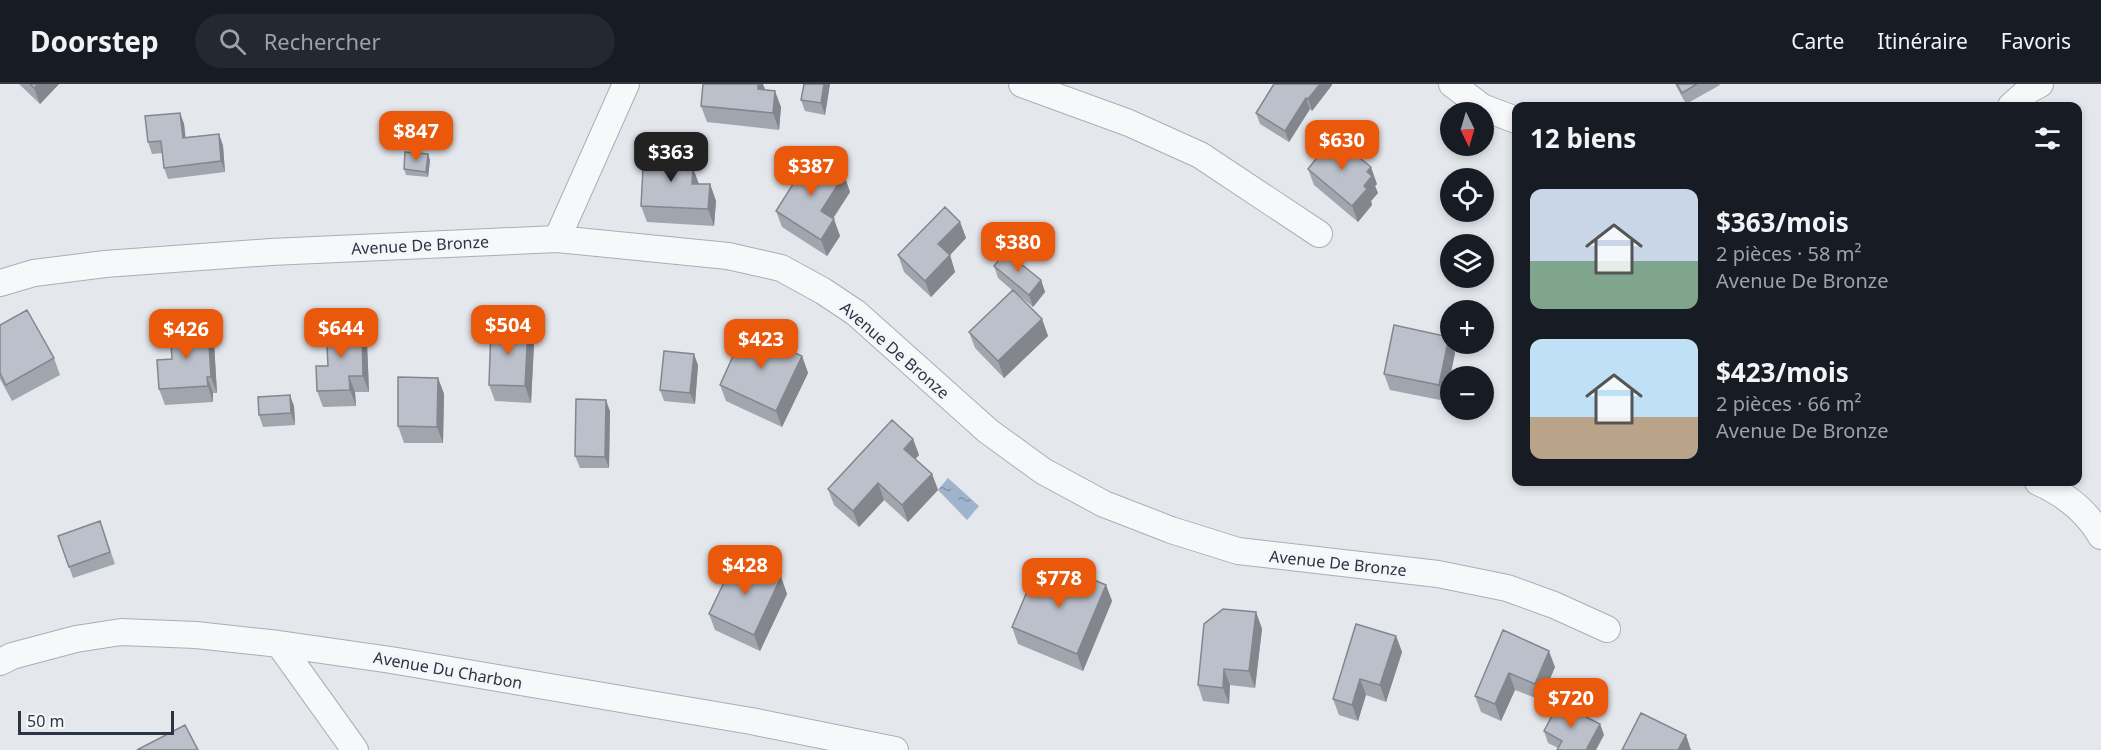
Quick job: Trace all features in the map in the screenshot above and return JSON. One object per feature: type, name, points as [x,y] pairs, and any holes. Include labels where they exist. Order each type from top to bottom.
[{"type":"street","points":[[557,239],[626,84]]},
{"type":"street","points":[[1022,84],[1118,119],[1200,155],[1319,234]]},
{"type":"street","points":[[2016,102],[2040,84]]},
{"type":"street","points":[[1455,85],[1482,107],[1512,118]]},
{"type":"street","name":"Avenue De Bronze","points":[[0,283],[34,273],[105,264],[271,252],[557,239],[718,255],[781,268],[823,291],[856,313],[988,431],[1043,471],[1104,504],[1171,530],[1238,551],[1438,574],[1507,588],[1554,604],[1607,629]]},
{"type":"street","points":[[2047,486],[2061,492],[2092,520],[2101,536]]},
{"type":"street","name":"Avenue Du Charbon","points":[[0,662],[12,656],[76,639],[121,632],[196,635],[391,660],[648,702],[895,750]]},
{"type":"street","points":[[279,644],[356,750]]},
{"type":"water","points":[[948,478],[979,506],[967,520],[938,490]]},
{"type":"building","points":[[703,84],[758,84],[758,89],[775,91],[773,113],[701,106]]},
{"type":"building","points":[[804,84],[824,84],[821,103],[801,100]]},
{"type":"building","points":[[1274,84],[1320,84],[1308,99],[1306,98],[1285,131],[1256,113]]},
{"type":"building","points":[[1677,84],[1697,84],[1682,93]]},
{"type":"building","points":[[180,113],[183,138],[219,134],[221,161],[164,168],[161,141],[148,142],[145,116]]},
{"type":"building","points":[[1334,137],[1371,167],[1367,172],[1372,176],[1364,186],[1367,189],[1352,206],[1308,169]]},
{"type":"building","points":[[644,149],[677,151],[676,167],[693,168],[692,184],[710,184],[708,209],[641,206]]},
{"type":"building","points":[[405,152],[428,154],[426,172],[404,169]]},
{"type":"building","points":[[812,154],[844,175],[821,211],[834,219],[821,240],[776,211]]},
{"type":"building","points":[[945,207],[960,222],[938,244],[950,255],[925,281],[898,255]]},
{"type":"building","points":[[1006,252],[1041,280],[1029,295],[994,266]]},
{"type":"building","points":[[1013,290],[1042,319],[998,361],[969,332]]},
{"type":"building","points":[[27,310],[54,358],[6,385],[0,373],[0,325]]},
{"type":"building","points":[[1394,325],[1440,335],[1440,354],[1445,354],[1443,366],[1440,366],[1439,385],[1384,374]]},
{"type":"building","points":[[208,326],[211,377],[207,377],[208,386],[159,389],[157,360],[172,359],[170,329]]},
{"type":"building","points":[[491,326],[528,328],[525,386],[489,385]]},
{"type":"building","points":[[362,327],[363,376],[349,376],[350,390],[317,391],[316,366],[328,366],[326,328]]},
{"type":"building","points":[[745,330],[802,356],[776,411],[720,385]]},
{"type":"building","points":[[664,351],[694,354],[690,393],[660,390]]},
{"type":"building","points":[[398,377],[438,378],[437,427],[398,426]]},
{"type":"building","points":[[290,395],[291,413],[259,415],[258,397]]},
{"type":"building","points":[[576,399],[606,400],[605,457],[575,456]]},
{"type":"building","points":[[892,420],[913,439],[904,449],[932,474],[902,505],[878,483],[853,511],[828,489]]},
{"type":"building","points":[[100,521],[110,552],[69,567],[58,536]]},
{"type":"building","points":[[736,557],[781,577],[754,635],[709,614]]},
{"type":"building","points":[[1038,566],[1072,580],[1080,574],[1106,585],[1077,654],[1012,627]]},
{"type":"building","points":[[1223,609],[1256,612],[1249,671],[1224,669],[1223,688],[1198,685],[1204,624]]},
{"type":"building","points":[[1356,624],[1396,636],[1380,685],[1360,679],[1352,705],[1333,699]]},
{"type":"building","points":[[1503,630],[1549,651],[1535,684],[1509,673],[1495,704],[1475,696]]},
{"type":"building","points":[[1559,703],[1600,724],[1586,750],[1557,750],[1562,741],[1544,731]]},
{"type":"building","points":[[1641,713],[1686,735],[1678,750],[1622,750]]},
{"type":"building","points":[[185,725],[198,750],[137,750]]}]
